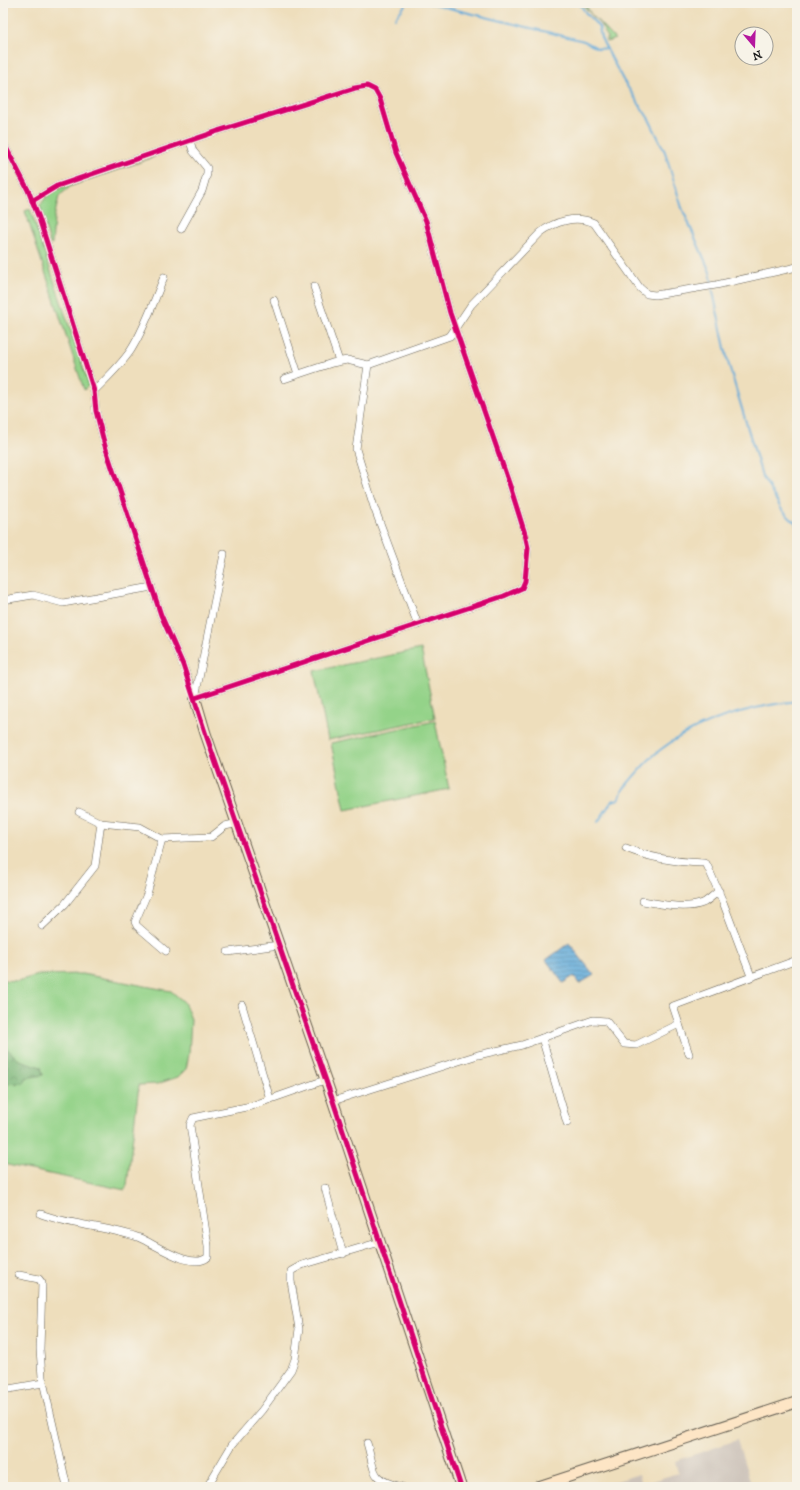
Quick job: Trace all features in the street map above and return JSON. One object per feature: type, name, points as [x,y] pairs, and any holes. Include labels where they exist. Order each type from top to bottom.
[{"type":"street","points":[[32,201],[58,186],[190,141],[355,88],[367,86],[375,90],[382,105],[396,153],[426,221],[450,313],[510,486],[525,534],[528,548],[525,581],[522,588],[510,594],[418,625],[195,698]]},
{"type":"street","points":[[181,229],[202,191],[207,174],[207,168],[193,151],[190,141]]},
{"type":"street","points":[[3,142],[32,201],[94,391],[96,411],[105,446],[161,615],[183,665],[195,698],[207,739],[238,822],[333,1101],[461,1487]]},
{"type":"street","points":[[284,379],[339,361],[347,360],[368,365],[450,336],[471,305],[540,233],[549,225],[560,222],[588,220],[594,223],[640,288],[647,294],[655,295],[711,286],[797,266]]},
{"type":"street","points":[[94,391],[110,376],[131,350],[151,309],[164,277]]},
{"type":"street","points":[[314,287],[339,361]]},
{"type":"street","points":[[274,300],[298,374]]},
{"type":"street","points":[[368,365],[356,449],[374,507],[418,625]]},
{"type":"street","points":[[195,698],[224,554]]},
{"type":"street","points":[[3,600],[33,595],[63,604],[152,588]]},
{"type":"street","points":[[79,812],[101,823],[140,828],[162,839],[211,837],[225,826],[238,822]]},
{"type":"street","points":[[42,926],[65,904],[95,866],[101,823]]},
{"type":"street","points":[[162,839],[147,894],[135,922],[136,926],[166,951]]},
{"type":"street","points":[[626,848],[640,854],[659,859],[704,863],[709,868],[751,976]]},
{"type":"street","points":[[644,901],[677,906],[698,904],[705,902],[719,891]]},
{"type":"street","points":[[228,952],[279,944]]},
{"type":"street","points":[[689,1054],[673,1006],[797,960]]},
{"type":"street","points":[[242,1005],[270,1099]]},
{"type":"street","points":[[333,1101],[478,1055],[522,1045],[593,1020],[600,1020],[610,1025],[620,1041],[629,1046],[636,1045],[679,1024]]},
{"type":"street","points":[[542,1038],[567,1123]]},
{"type":"street","points":[[41,1214],[120,1232],[141,1239],[176,1256],[197,1262],[205,1261],[208,1258],[208,1246],[190,1125],[192,1118],[221,1113],[270,1099],[325,1080]]},
{"type":"street","points":[[324,1188],[343,1254]]},
{"type":"street","points":[[207,1487],[232,1445],[262,1410],[291,1370],[295,1359],[299,1329],[291,1281],[291,1271],[302,1265],[380,1242]]},
{"type":"street","points":[[19,1275],[39,1279],[42,1283],[40,1349],[43,1383],[68,1487]]},
{"type":"street","points":[[3,1390],[43,1383]]},
{"type":"street","points":[[537,1487],[797,1402]]},
{"type":"street","points":[[367,1443],[376,1476],[386,1483],[402,1487]]},
{"type":"shaded area","points":[[737,1440],[752,1487],[598,1487],[639,1474],[642,1484],[678,1473],[675,1461]]},
{"type":"green space","points":[[581,3],[585,3],[590,13]]},
{"type":"green space","points":[[591,14],[615,39],[607,42],[607,36],[600,24]]},
{"type":"green space","points":[[154,157],[71,186],[59,196],[54,218],[52,245],[50,244],[40,206],[48,194],[60,188]]},
{"type":"green space","points":[[30,209],[88,382],[88,386],[84,390],[25,211]]},
{"type":"green space","points":[[421,649],[435,718],[328,740],[314,671]]},
{"type":"green space","points":[[435,721],[449,789],[345,810],[331,743]]},
{"type":"green space","points":[[82,974],[171,991],[184,1002],[191,1019],[189,1054],[186,1069],[178,1077],[157,1084],[139,1085],[127,1185],[125,1190],[3,1164],[3,1108],[5,1094],[3,1093],[3,980],[17,981],[39,975]]},
{"type":"green space","points":[[6,1048],[19,1060],[41,1067],[43,1075],[25,1078],[24,1083],[3,1084],[3,1069],[6,1068],[3,1063],[3,1050]]},
{"type":"water","points":[[569,943],[594,975],[579,984],[574,976],[563,983],[546,960]]},
{"type":"waterway","points":[[395,18],[407,3]]},
{"type":"waterway","points":[[428,3],[584,41],[597,48],[607,49]]},
{"type":"waterway","points":[[579,3],[599,27],[601,38],[623,80],[649,119],[665,152],[682,208],[710,272],[712,283]]},
{"type":"waterway","points":[[712,287],[728,362],[762,476],[782,510],[797,525]]},
{"type":"waterway","points":[[598,822],[612,801],[619,799],[622,791],[636,773],[655,754],[675,740],[725,716],[760,707],[797,701]]},
{"type":"cycle path","points":[[32,201],[57,186],[218,131],[355,88],[367,86],[375,90],[380,99],[396,153],[426,221],[450,313],[510,486],[525,534],[528,548],[525,581],[522,588],[504,596],[195,698]]},
{"type":"cycle path","points":[[3,142],[28,190],[39,218],[94,391],[96,411],[105,446],[161,615],[183,665],[333,1101],[461,1487]]}]
